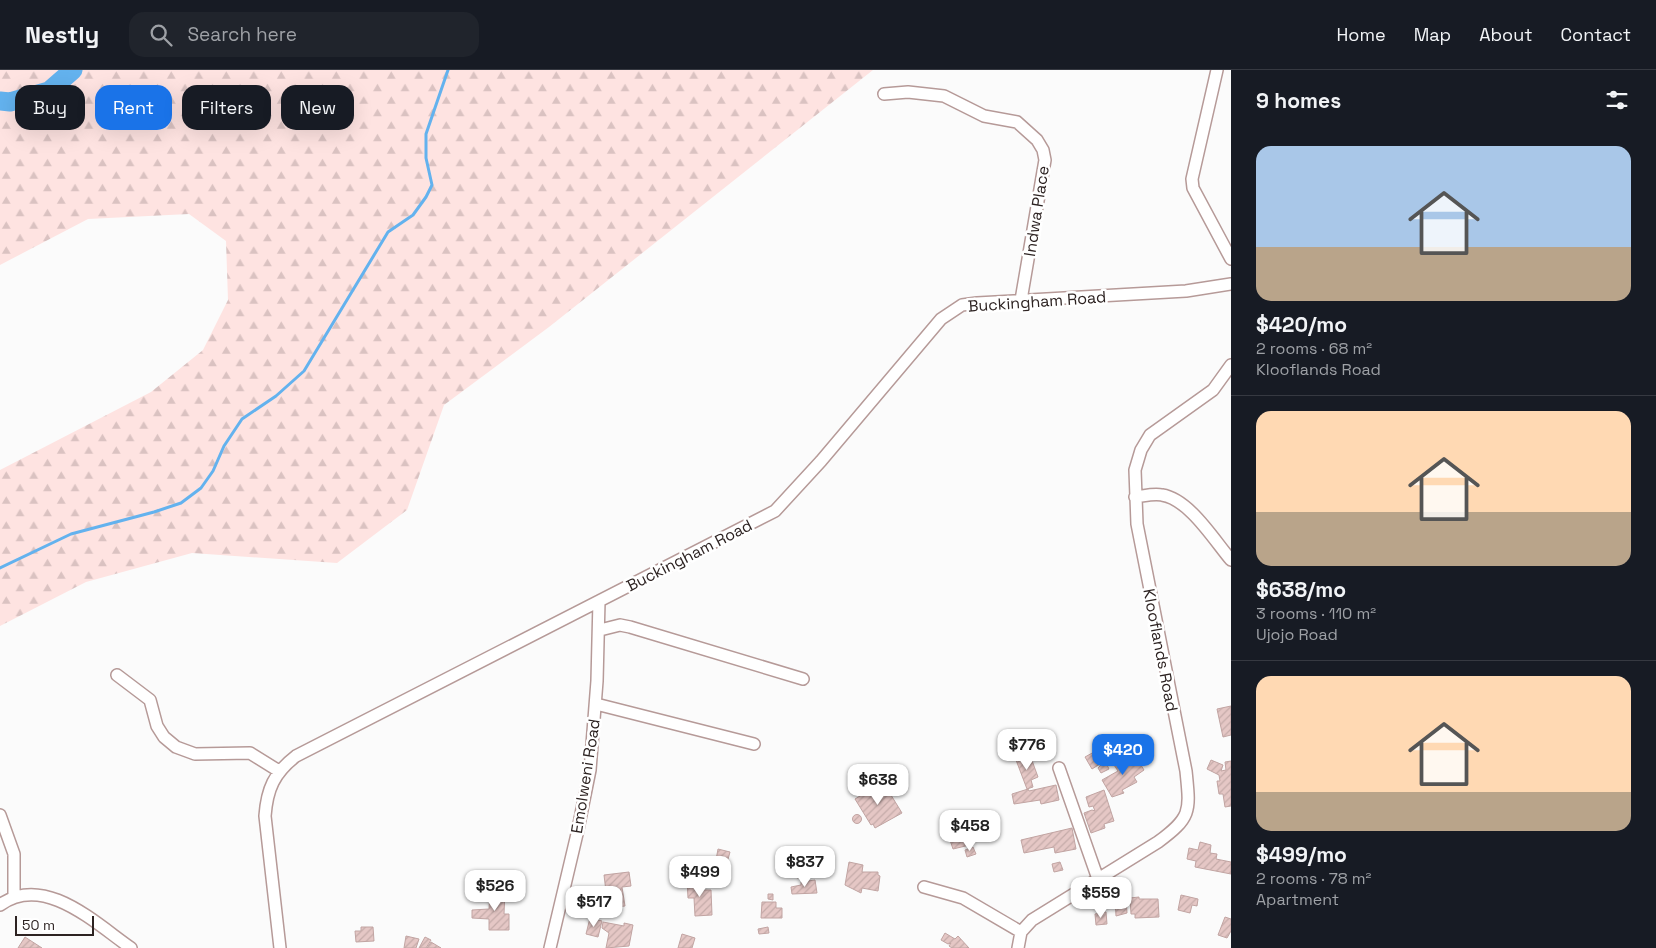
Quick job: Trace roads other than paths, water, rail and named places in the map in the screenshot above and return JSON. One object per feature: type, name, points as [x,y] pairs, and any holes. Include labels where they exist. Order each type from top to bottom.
[{"type":"street","points":[[1217,70],[1192,178],[1193,188],[1231,258]]},
{"type":"street","name":"Indwa Place","points":[[884,94],[908,92],[944,96],[984,116],[1017,122],[1037,140],[1043,150],[1045,160],[1021,300]]},
{"type":"street","name":"Buckingham Road","points":[[280,948],[265,816],[270,784],[279,771],[296,756],[775,511],[946,313],[962,305],[1186,291],[1231,284]]},
{"type":"street","name":"Klooflands Road","points":[[1021,932],[1032,920],[1047,909],[1176,829],[1184,821],[1188,810],[1186,771],[1137,524],[1136,470],[1141,450],[1150,435],[1213,390],[1231,364]]},
{"type":"street","points":[[1135,497],[1160,494],[1172,497],[1197,519],[1231,560]]},
{"type":"street","name":"Emolweni Road","points":[[550,948],[590,770],[600,630],[599,601]]},
{"type":"street","points":[[600,630],[620,626],[630,627],[803,679]]},
{"type":"street","points":[[117,675],[150,700],[157,726],[164,737],[176,747],[194,754],[250,753],[279,771]]},
{"type":"street","points":[[596,704],[754,744]]},
{"type":"street","points":[[1060,768],[1098,879]]},
{"type":"street","points":[[0,815],[14,854],[14,897]]},
{"type":"street","points":[[924,887],[963,898],[1021,932],[1018,948]]},
{"type":"street","points":[[0,905],[14,897],[34,894],[60,901],[131,948]]},
{"type":"waterway","points":[[0,101],[10,102],[49,91],[73,70]]},
{"type":"waterway","points":[[0,568],[71,534],[181,503],[201,488],[213,471],[224,446],[242,419],[276,396],[304,371],[388,232],[413,215],[426,197],[432,185],[426,158],[426,134],[448,70]]}]
